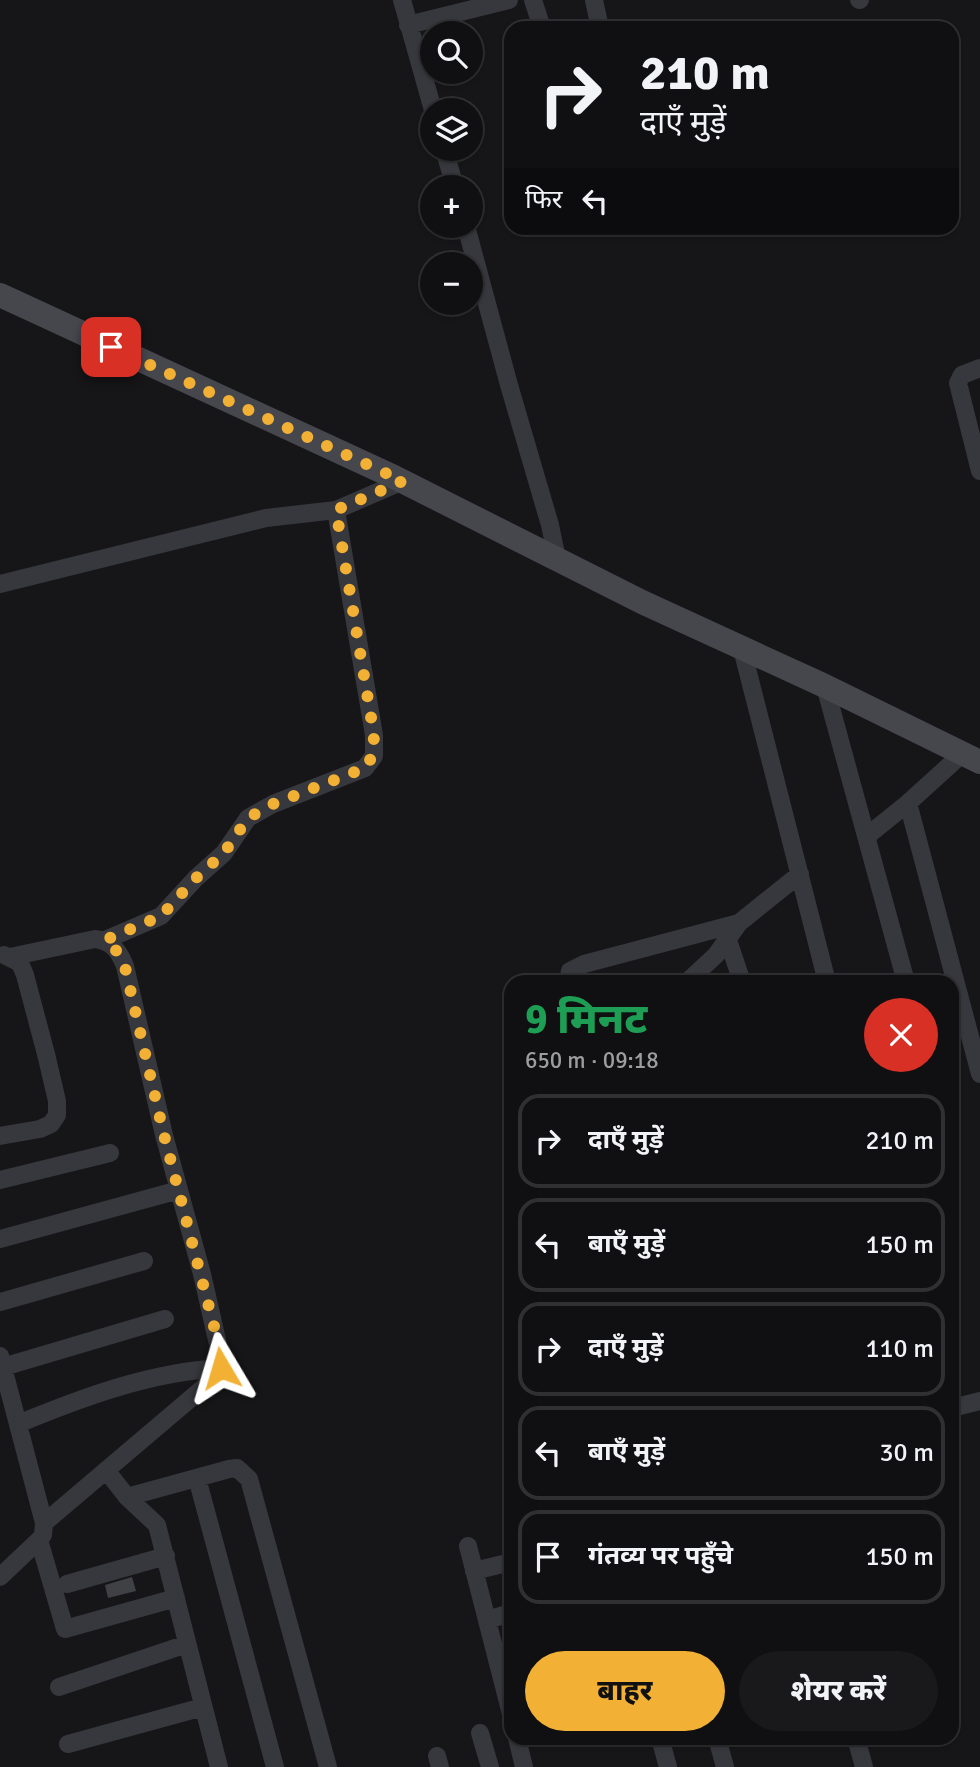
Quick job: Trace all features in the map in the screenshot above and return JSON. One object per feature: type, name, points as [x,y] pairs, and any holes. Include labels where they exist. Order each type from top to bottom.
[{"type":"street","points":[[402,0],[430,98]]},
{"type":"street","points":[[408,24],[509,0]]},
{"type":"street","points":[[533,0],[540,21]]},
{"type":"street","points":[[594,0],[598,21]]},
{"type":"street","points":[[469,238],[551,525],[557,559]]},
{"type":"street","points":[[0,295],[403,481],[557,559],[971,758],[867,836]]},
{"type":"street","points":[[980,368],[962,375],[958,383],[975,431],[980,471]]},
{"type":"street","points":[[0,584],[266,518],[336,510],[403,481]]},
{"type":"street","points":[[105,940],[161,916],[196,878],[224,853],[248,818],[273,804],[365,768],[373,755],[374,735],[336,510]]},
{"type":"street","points":[[742,649],[825,975]]},
{"type":"street","points":[[825,687],[904,975]]},
{"type":"street","points":[[908,803],[948,975]]},
{"type":"street","points":[[695,975],[716,955],[733,930],[800,874]]},
{"type":"street","points":[[569,975],[570,971],[584,964],[733,930]]},
{"type":"street","points":[[733,930],[741,975]]},
{"type":"street","points":[[0,1577],[42,1531],[106,1470],[203,1388],[221,1368],[221,1353],[164,1135],[125,967],[113,945],[105,940],[95,939],[5,956]]},
{"type":"street","points":[[0,1136],[40,1129],[51,1124],[57,1115],[57,1101],[25,975],[20,963],[5,956]]},
{"type":"street","points":[[959,1021],[980,1074]]},
{"type":"street","points":[[0,1180],[110,1153]]},
{"type":"street","points":[[0,1239],[179,1190]]},
{"type":"street","points":[[0,1302],[144,1261]]},
{"type":"street","points":[[165,1319],[1,1362],[19,1424],[65,1629],[176,1598]]},
{"type":"street","points":[[19,1424],[103,1392],[186,1371],[221,1368]]},
{"type":"street","points":[[959,1406],[980,1401]]},
{"type":"street","points":[[127,1497],[237,1468],[249,1479],[328,1767]]},
{"type":"street","points":[[106,1470],[127,1497],[157,1525],[218,1767]]},
{"type":"street","points":[[197,1478],[275,1767]]},
{"type":"street","points":[[468,1546],[487,1620],[504,1666]]},
{"type":"street","points":[[67,1584],[166,1556]]},
{"type":"street","points":[[474,1572],[504,1564]]},
{"type":"street","points":[[487,1620],[504,1615]]},
{"type":"street","points":[[59,1687],[187,1644]]},
{"type":"street","points":[[68,1744],[203,1707]]},
{"type":"street","points":[[480,1733],[489,1767]]},
{"type":"street","points":[[519,1745],[524,1767]]},
{"type":"street","points":[[662,1745],[668,1767]]},
{"type":"street","points":[[719,1745],[725,1767]]},
{"type":"street","points":[[858,1745],[864,1767]]},
{"type":"building","points":[[132,1577],[136,1591],[108,1598],[105,1585]]},
{"type":"route","points":[[111,347],[403,481],[336,510],[374,735],[373,755],[365,768],[273,804],[248,818],[224,853],[196,878],[161,916],[105,940],[113,945],[125,967],[164,1135],[221,1353],[221,1368]]}]
